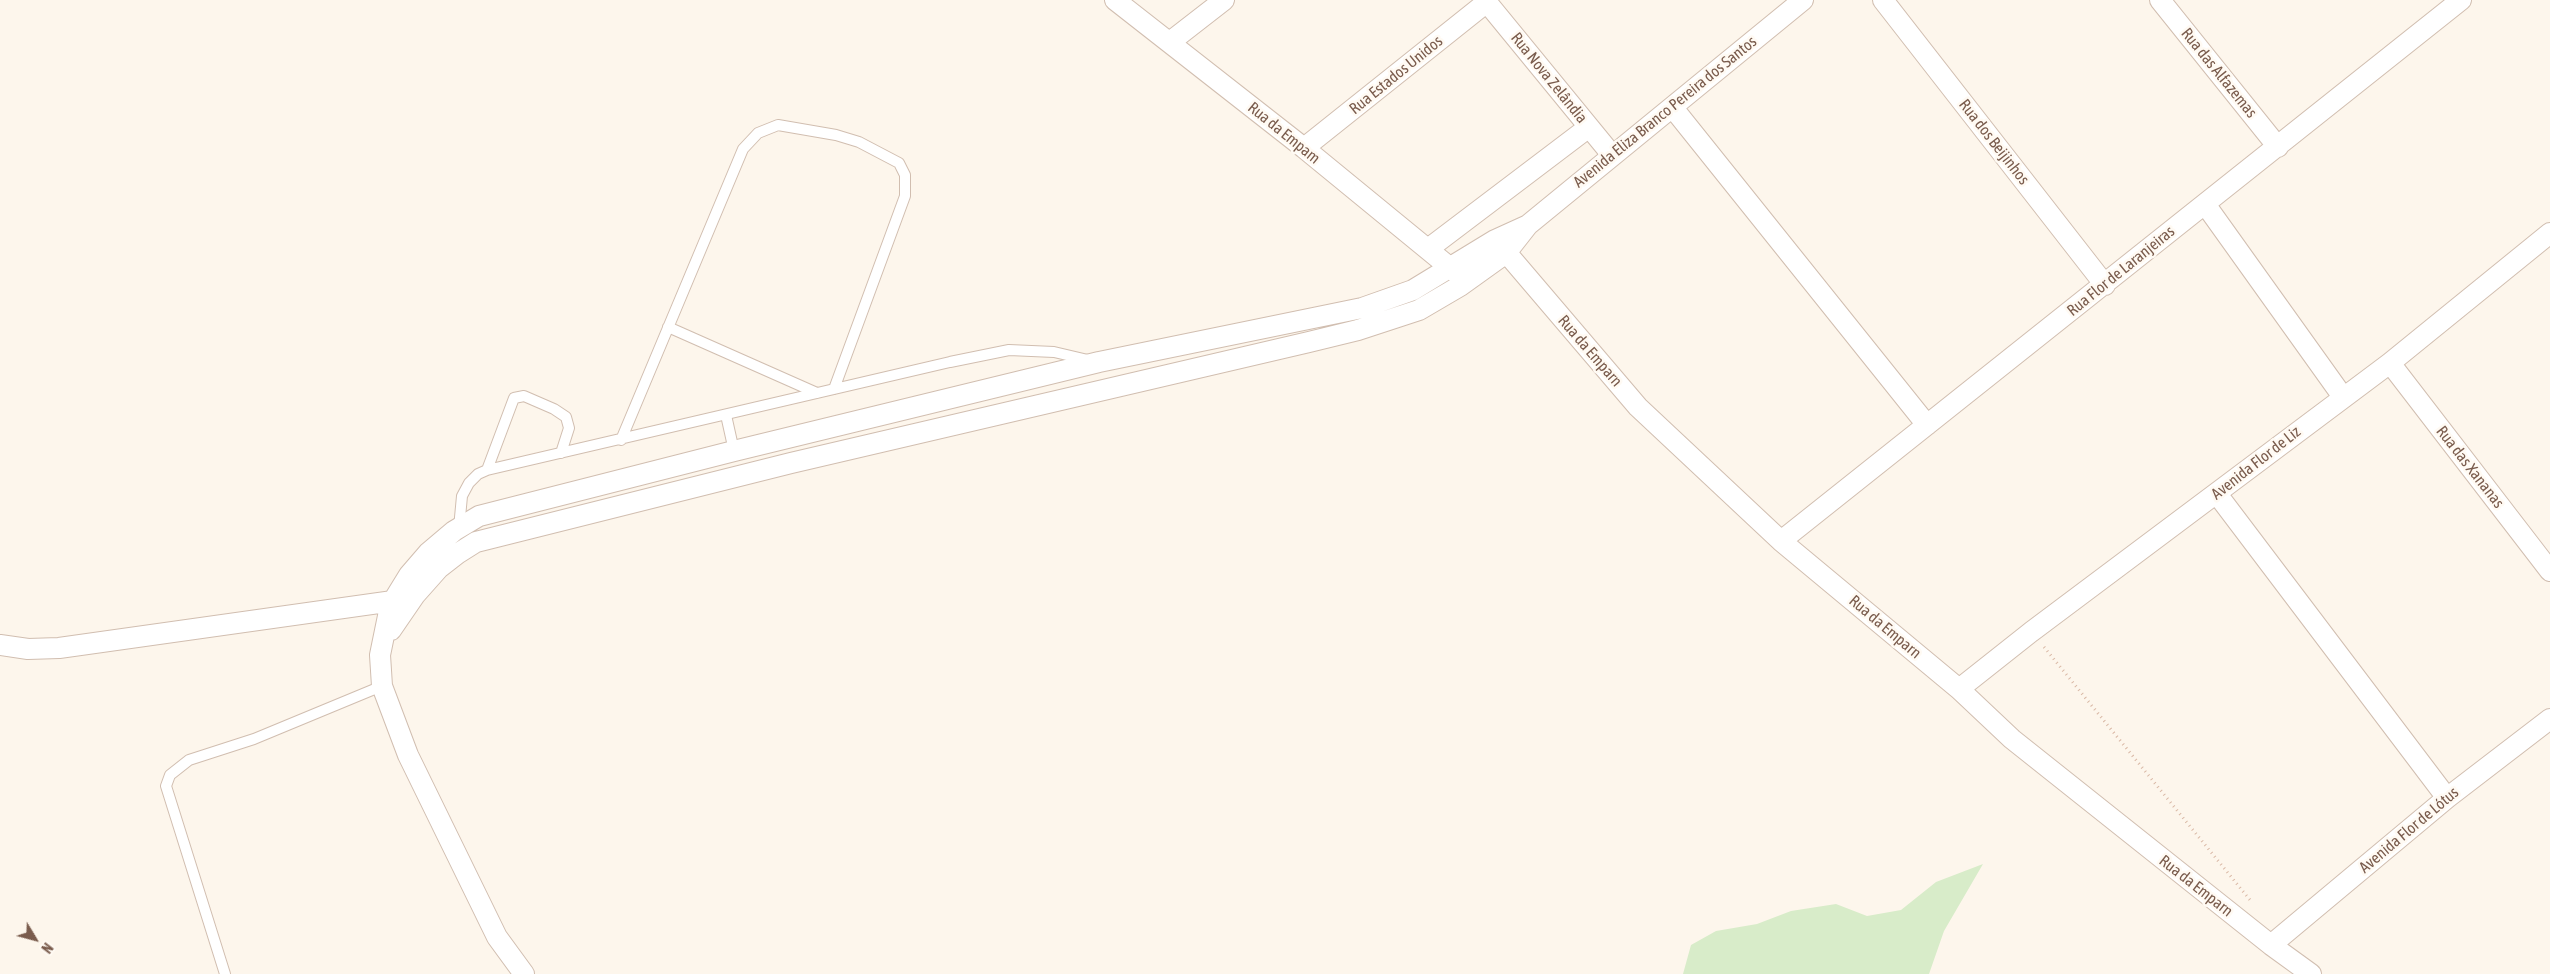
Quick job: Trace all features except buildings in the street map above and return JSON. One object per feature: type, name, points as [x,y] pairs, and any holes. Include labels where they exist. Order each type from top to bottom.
[{"type":"street","name":"Rua da Empam","points":[[1115,0],[1304,148],[1466,282]]},
{"type":"street","points":[[1170,42],[1224,0]]},
{"type":"street","name":"Avenida Eliza Branco Pereira dos Santos","points":[[1500,247],[1803,0]]},
{"type":"street","name":"Rua dos Beijinhos","points":[[1883,0],[2105,285]]},
{"type":"street","name":"Rua das Alfazemas","points":[[2160,0],[2278,147]]},
{"type":"street","name":"Rua Nova Zelândia","points":[[1486,1],[1612,155]]},
{"type":"street","name":"Rua Estados Unidos","points":[[1304,148],[1486,1]]},
{"type":"street","name":"Rua Flor de Laranjeiras","points":[[1781,541],[2105,285],[2458,1]]},
{"type":"street","points":[[1672,108],[1927,425]]},
{"type":"street","points":[[1428,249],[1589,127]]},
{"type":"street","points":[[2205,204],[2342,397]]},
{"type":"street","name":"Avenida Flor de Liz","points":[[1959,689],[2031,632],[2217,494],[2342,397],[2390,363],[2550,233]]},
{"type":"street","points":[[524,974],[497,937],[408,755],[382,686],[379,672],[393,601],[409,575],[428,553],[458,528],[479,516],[734,451],[1098,362],[1362,308],[1413,290],[1451,268],[1500,247]]},
{"type":"street","points":[[384,641],[414,594],[440,568],[476,542],[739,476],[1358,330],[1419,310],[1466,282],[1500,247]]},
{"type":"street","name":"Rua da Emparn","points":[[1500,247],[1638,407],[1781,541],[1959,689],[2012,739],[2271,945],[2312,974]]},
{"type":"street","name":"Rua das Xananas","points":[[2390,363],[2550,571]]},
{"type":"street","points":[[734,451],[739,476]]},
{"type":"street","points":[[2217,494],[2446,798]]},
{"type":"street","points":[[0,645],[28,649],[59,648],[393,601]]},
{"type":"street","name":"Avenida Flor de Lótus","points":[[2271,945],[2446,798],[2550,719]]},
{"type":"lane","points":[[620,440],[743,150],[758,133],[778,125],[836,135],[859,142],[899,163],[905,175],[905,196],[834,389]]},
{"type":"lane","points":[[668,327],[817,393]]},
{"type":"lane","points":[[458,528],[462,496],[469,483],[478,474],[487,470],[1009,350],[1054,352],[1098,362]]},
{"type":"lane","points":[[487,470],[514,398],[524,396],[554,409],[566,417],[569,428],[561,453]]},
{"type":"lane","points":[[726,415],[734,451]]},
{"type":"lane","points":[[225,974],[166,786],[170,775],[189,760],[254,739],[382,686]]},
{"type":"path","points":[[2031,632],[2256,907]]},
{"type":"green space","points":[[1983,864],[1944,931],[1929,974],[1683,974],[1691,945],[1716,931],[1757,924],[1791,911],[1836,904],[1867,916],[1901,910],[1936,882]]}]
